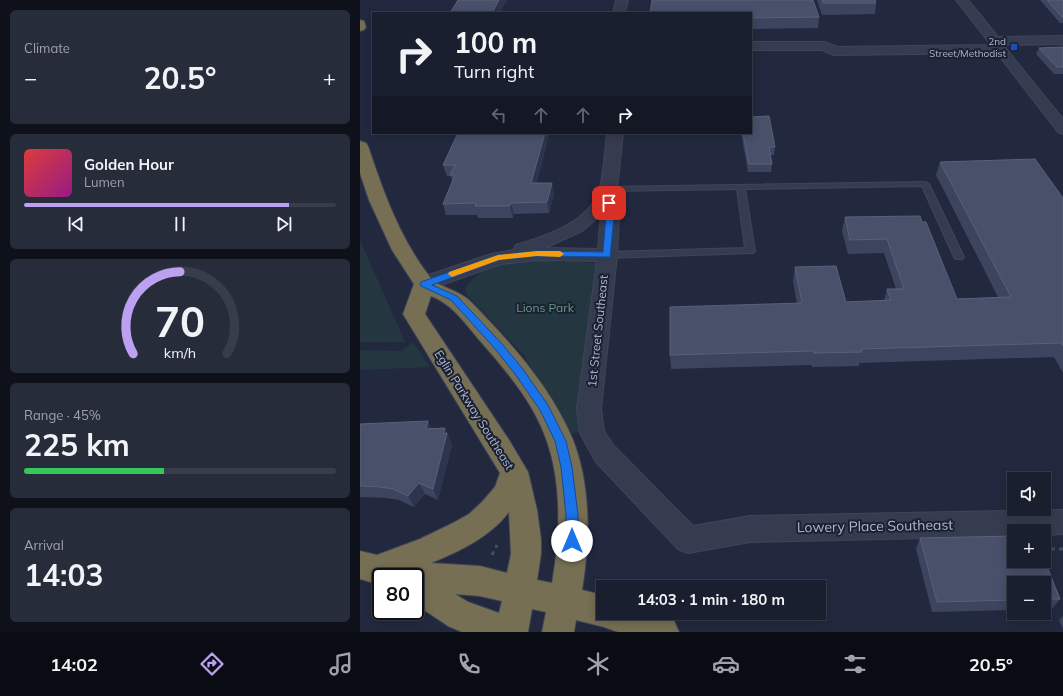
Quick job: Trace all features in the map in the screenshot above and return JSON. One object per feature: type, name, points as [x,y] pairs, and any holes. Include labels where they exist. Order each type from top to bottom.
[{"type":"highway","points":[[360,146],[372,184],[393,234],[424,284],[454,298],[490,337],[523,376],[545,408],[556,431],[567,467],[572,515],[572,541],[564,601],[558,632]]},
{"type":"highway","name":"Eglin Parkway Southeast","points":[[424,284],[414,314],[514,472],[523,510],[526,554],[512,632]]},
{"type":"highway","points":[[402,568],[466,532],[487,516],[503,498],[514,472]]},
{"type":"highway","points":[[424,577],[480,581],[596,609]]},
{"type":"highway","points":[[424,594],[459,615],[506,632]]},
{"type":"highway","points":[[630,620],[663,632]]},
{"type":"street","points":[[619,12],[622,0]]},
{"type":"street","points":[[962,0],[1063,129]]},
{"type":"street","points":[[752,46],[824,46],[829,47],[834,51],[997,45],[1063,40]]},
{"type":"street","name":"1st Street Southeast","points":[[615,134],[608,189],[610,216],[607,255],[589,409],[592,433],[605,454],[688,540]]},
{"type":"street","points":[[424,284],[537,245],[573,229],[591,215],[601,202],[608,189]]},
{"type":"street","points":[[498,258],[537,254],[607,255]]},
{"type":"street","name":"Lowery Place Southeast","points":[[688,540],[750,529],[1063,522]]},
{"type":"lane","points":[[608,189],[925,184],[959,256]]},
{"type":"lane","points":[[607,255],[750,251],[741,187]]},
{"type":"path","points":[[1051,549],[1063,549]]},
{"type":"green space","points":[[360,240],[405,342],[360,342]]},
{"type":"green space","name":"Lions Park","points":[[532,260],[595,263],[597,265],[583,431],[570,434],[524,355],[467,295],[465,289],[478,275],[494,267]]},
{"type":"green space","points":[[413,342],[430,367],[360,370],[360,350],[401,351]]},
{"type":"building","points":[[458,0],[499,0],[493,12],[451,12]]},
{"type":"building","points":[[652,0],[813,0],[819,17],[752,18],[752,12],[650,12]]},
{"type":"building","points":[[822,0],[875,0],[876,3],[823,3]]},
{"type":"building","points":[[1047,0],[1063,0],[1063,17],[1062,17]]},
{"type":"building","points":[[1063,47],[1063,67],[1057,67],[1039,48]]},
{"type":"building","points":[[769,116],[775,147],[769,147],[772,164],[749,164],[743,134],[752,134],[752,117]]},
{"type":"building","points":[[458,134],[545,134],[531,183],[552,183],[547,202],[511,203],[510,206],[475,206],[476,203],[443,204],[455,175],[450,175],[455,165],[443,165]]},
{"type":"building","points":[[1035,159],[1063,198],[1063,346],[1061,343],[861,349],[862,352],[814,353],[813,351],[670,355],[670,307],[802,303],[795,267],[836,266],[846,302],[891,300],[887,289],[904,289],[887,239],[850,240],[845,217],[920,216],[922,222],[926,222],[957,299],[1011,297],[940,162]]},
{"type":"building","points":[[428,421],[426,429],[445,428],[443,433],[447,433],[433,489],[419,483],[408,496],[393,489],[360,486],[360,424]]},
{"type":"building","points":[[1007,536],[1007,568],[1048,568],[1051,576],[1007,576],[1007,600],[937,602],[920,538]]},
{"type":"building","points":[[1051,576],[1060,599],[1051,599]]},
{"type":"slow traffic","points":[[452,274],[498,258],[537,254],[560,254]]},
{"type":"place","name":"2nd Street/Methodist","points":[[1014,47]]},
{"type":"route","points":[[572,541],[572,515],[567,467],[560,441],[545,408],[519,371],[454,298],[424,284],[498,258],[537,254],[607,255],[610,216],[609,203]]}]
